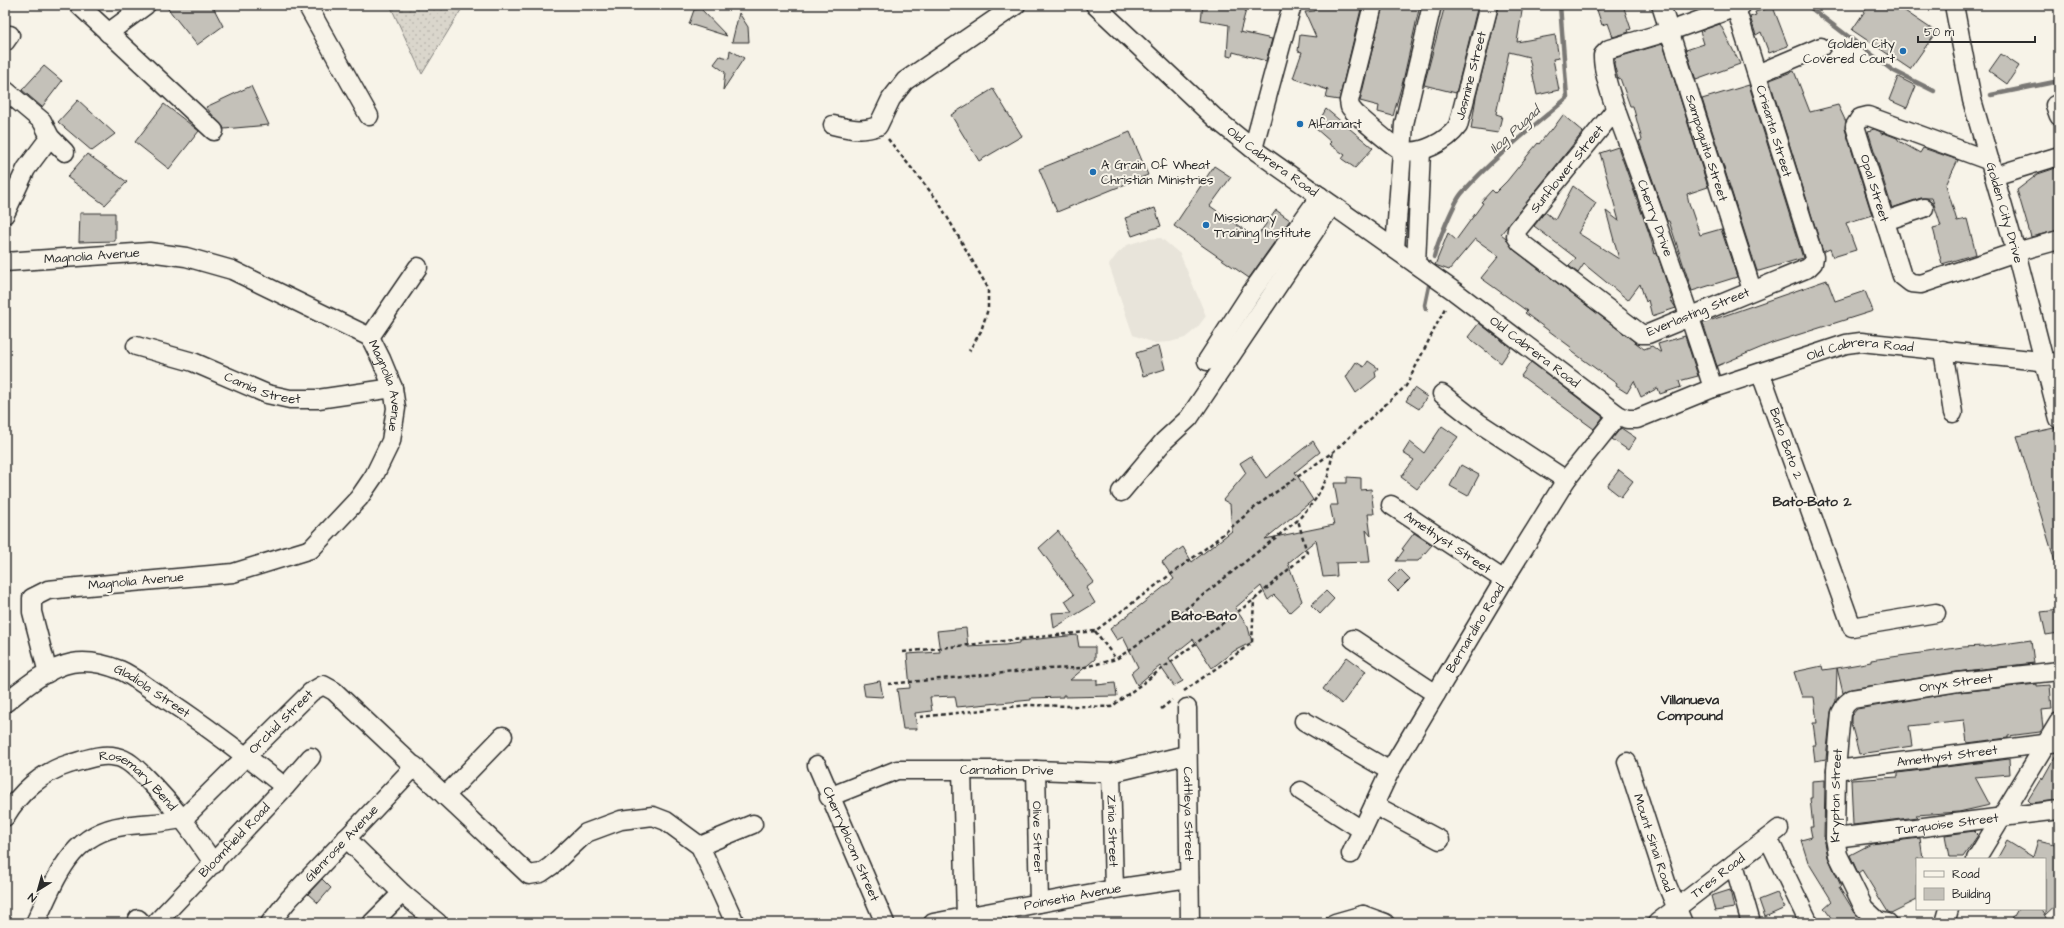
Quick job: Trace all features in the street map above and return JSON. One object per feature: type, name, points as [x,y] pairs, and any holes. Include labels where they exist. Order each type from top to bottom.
[{"type":"street","points":[[79,5],[214,132]]},
{"type":"street","points":[[108,33],[146,5]]},
{"type":"street","points":[[307,5],[369,116]]},
{"type":"street","points":[[833,125],[853,130],[868,130],[878,126],[891,99],[906,81],[1016,5]]},
{"type":"street","name":"Old Cabrera Road","points":[[1095,5],[1216,118],[1253,149],[1454,291],[1618,415],[1627,419],[1637,418],[1713,388],[1761,374],[1846,344],[1861,342],[2051,363]]},
{"type":"street","points":[[1253,149],[1292,5]]},
{"type":"street","points":[[1373,5],[1349,100],[1350,107],[1354,113],[1401,150],[1422,151],[1416,264]]},
{"type":"street","points":[[1395,249],[1404,124],[1432,5]]},
{"type":"street","name":"Jasmine Street","points":[[1422,151],[1452,135],[1458,126],[1489,5]]},
{"type":"street","name":"Sampaguita Street","points":[[1661,5],[1752,290]]},
{"type":"street","name":"Golden City Drive","points":[[1954,5],[1972,100],[2016,252],[2051,363],[2059,419]]},
{"type":"street","points":[[1670,31],[1737,6]]},
{"type":"street","name":"Crisanta Street","points":[[1737,6],[1814,257]]},
{"type":"street","name":"Cherry Drive","points":[[1670,31],[1609,49],[1603,55],[1603,63],[1616,109],[1691,317],[1713,388]]},
{"type":"street","points":[[1757,74],[1821,47]]},
{"type":"street","points":[[5,90],[42,121],[50,137],[65,152]]},
{"type":"street","name":"Sunflower Street","points":[[1517,230],[1616,109]]},
{"type":"street","name":"Opal Street","points":[[1992,168],[1868,116],[1860,118],[1855,126],[1902,276],[1911,284],[1921,284],[2016,252]]},
{"type":"street","points":[[5,214],[26,169],[50,137]]},
{"type":"street","points":[[1992,168],[2059,156]]},
{"type":"street","points":[[1207,361],[1251,294],[1326,201]]},
{"type":"street","points":[[1120,492],[1164,441],[1189,418],[1326,201]]},
{"type":"street","points":[[1885,221],[1924,208]]},
{"type":"street","name":"Everlasting Street","points":[[1517,230],[1516,236],[1520,242],[1640,334],[1648,334],[1808,268],[1813,263],[1814,257]]},
{"type":"street","points":[[2016,252],[2059,240]]},
{"type":"street","name":"Magnolia Avenue","points":[[5,262],[149,252],[186,257],[232,270],[370,337],[393,388],[396,408],[391,441],[374,476],[359,498],[311,548],[233,573],[48,590],[32,598],[32,612],[48,673]]},
{"type":"street","points":[[370,337],[418,267]]},
{"type":"street","name":"Camia Street","points":[[136,346],[193,362],[267,394],[290,399],[318,399],[393,388]]},
{"type":"street","points":[[1944,350],[1954,413]]},
{"type":"street","name":"Bato Bato 2","points":[[1761,374],[1852,627],[1936,613]]},
{"type":"street","points":[[1442,394],[1479,423],[1566,480]]},
{"type":"street","name":"Bernardino Road","points":[[1351,854],[1390,771],[1504,580],[1566,480],[1618,415]]},
{"type":"street","name":"Amethyst Street","points":[[1391,505],[1504,580]]},
{"type":"street","points":[[1353,639],[1436,694]]},
{"type":"street","name":"Gladiola Street","points":[[5,703],[30,683],[48,673],[73,663],[99,662],[121,670],[185,712],[246,756],[285,787]]},
{"type":"street","name":"Onyx Street","points":[[1852,698],[1958,682],[2059,671]]},
{"type":"street","name":"Orchid Street","points":[[184,818],[311,692],[324,685],[334,691],[415,766],[529,875],[540,873],[551,866],[586,833],[621,820],[653,816],[666,821],[700,846]]},
{"type":"street","name":"Krypton Street","points":[[1852,698],[1841,713],[1836,770],[1835,838],[1838,855],[1864,908],[1878,922],[1888,923]]},
{"type":"street","name":"Cattleya Street","points":[[1187,708],[1186,755],[1190,920]]},
{"type":"street","points":[[1304,721],[1390,771]]},
{"type":"street","points":[[1977,858],[2000,817],[2052,743],[2059,722]]},
{"type":"street","points":[[445,796],[503,736]]},
{"type":"street","name":"Amethyst Street","points":[[1836,770],[2052,743]]},
{"type":"street","name":"Rosemary Bend","points":[[5,817],[27,789],[42,776],[59,767],[102,755],[118,757],[132,765],[184,818],[214,864]]},
{"type":"street","name":"Carnation Drive","points":[[829,797],[897,770],[1036,770],[1111,773],[1186,755]]},
{"type":"street","name":"Bloomfield Road","points":[[156,923],[214,864],[311,757]]},
{"type":"street","name":"Mount Sinai Road","points":[[1626,762],[1680,916]]},
{"type":"street","name":"Cherrybloom Street","points":[[817,765],[829,797],[886,923]]},
{"type":"street","name":"Glenrose Avenue","points":[[270,923],[289,899],[415,766]]},
{"type":"street","points":[[962,770],[966,917]]},
{"type":"street","name":"Olive Street","points":[[1036,770],[1039,903]]},
{"type":"street","name":"Zinia Street","points":[[1111,773],[1114,889]]},
{"type":"street","points":[[1301,791],[1362,830]]},
{"type":"street","points":[[1374,805],[1440,840]]},
{"type":"street","name":"Turquoise Street","points":[[1835,838],[2059,810]]},
{"type":"street","points":[[35,923],[61,868],[76,848],[93,835],[122,826],[167,823],[184,818]]},
{"type":"street","points":[[735,923],[700,846],[753,824]]},
{"type":"street","name":"Tres Road","points":[[1657,923],[1680,916],[1734,864],[1774,833],[1809,923]]},
{"type":"street","points":[[346,838],[402,893],[438,923]]},
{"type":"street","points":[[1734,864],[1751,923]]},
{"type":"street","name":"Poinsetia Avenue","points":[[934,923],[1114,889],[1190,878]]},
{"type":"street","points":[[372,923],[402,893]]},
{"type":"street","points":[[1945,923],[1949,910]]},
{"type":"street","points":[[1335,923],[1365,919],[1385,923]]},
{"type":"path","points":[[878,126],[938,201],[988,288],[988,309],[981,331],[969,351]]},
{"type":"path","points":[[903,652],[1095,631],[1210,545],[1259,504],[1333,452],[1406,386],[1454,291]]},
{"type":"path","points":[[888,684],[1046,669],[1080,668],[1116,660],[1160,629],[1298,520],[1315,500],[1328,476],[1333,452]]},
{"type":"path","points":[[920,717],[1028,705],[1111,707],[1254,599],[1307,553],[1298,520]]},
{"type":"path","points":[[1161,709],[1207,674],[1252,643],[1254,599]]},
{"type":"path","points":[[1095,631],[1116,660]]},
{"type":"shaded area","points":[[390,5],[464,5],[422,74]]},
{"type":"shaded area","points":[[1161,238],[1180,254],[1206,316],[1197,328],[1185,338],[1170,342],[1154,343],[1133,335],[1109,265],[1117,254],[1127,245],[1146,239]]},
{"type":"building","points":[[165,5],[212,5],[223,26],[197,45]]},
{"type":"building","points":[[1203,5],[1245,5],[1244,10],[1246,10],[1240,32],[1272,39],[1266,61],[1233,52],[1232,57],[1227,56],[1229,25],[1201,20]]},
{"type":"building","points":[[1316,5],[1346,7],[1347,5],[1362,5],[1339,100],[1326,98],[1328,90],[1293,78],[1302,52],[1298,51],[1300,35],[1316,37],[1305,12],[1315,11]]},
{"type":"building","points":[[1383,5],[1420,5],[1403,81],[1393,116],[1378,112],[1379,106],[1360,101]]},
{"type":"building","points":[[1445,5],[1478,5],[1456,93],[1424,85]]},
{"type":"building","points":[[1499,5],[1523,5],[1517,42],[1555,35],[1559,58],[1553,59],[1559,90],[1537,95],[1529,57],[1509,52],[1496,114],[1502,116],[1498,133],[1471,129],[1476,97]]},
{"type":"building","points":[[1613,5],[1623,5],[1631,29],[1628,30],[1629,32],[1613,37],[1608,23],[1602,25],[1597,10]]},
{"type":"building","name":"Golden City Covered Court","points":[[1869,5],[1896,5],[1936,32],[1910,69],[1852,30]]},
{"type":"building","points":[[1773,7],[1788,46],[1769,53],[1761,32],[1756,35],[1750,17],[1756,15],[1755,12]]},
{"type":"building","points":[[701,9],[727,36],[689,24],[694,10]]},
{"type":"building","points":[[739,13],[748,27],[749,42],[732,42]]},
{"type":"building","points":[[1720,24],[1740,64],[1696,80],[1686,50],[1704,44],[1700,31]]},
{"type":"building","points":[[1663,44],[1708,187],[1687,194],[1689,203],[1700,235],[1721,229],[1737,277],[1692,291],[1669,221],[1667,221],[1639,141],[1642,140],[1633,106],[1630,106],[1620,78],[1618,79],[1614,64],[1615,58]]},
{"type":"building","points":[[730,50],[744,58],[723,90],[725,72],[714,64],[720,56],[729,58]]},
{"type":"building","points":[[2001,54],[2019,66],[2007,84],[1989,71]]},
{"type":"building","points":[[44,66],[62,81],[42,107],[22,90]]},
{"type":"building","points":[[1794,71],[1810,112],[1838,105],[1846,122],[1845,129],[1872,215],[1846,223],[1856,250],[1833,257],[1830,249],[1823,252],[1770,82],[1770,80]]},
{"type":"building","points":[[1898,77],[1916,86],[1907,108],[1889,100]]},
{"type":"building","points":[[1749,85],[1803,258],[1759,271],[1757,271],[1702,99]]},
{"type":"building","points":[[251,86],[269,125],[224,129],[206,107]]},
{"type":"building","points":[[993,89],[1022,136],[979,161],[951,115]]},
{"type":"building","points":[[78,100],[115,134],[92,151],[58,122]]},
{"type":"building","points":[[164,104],[199,131],[169,169],[135,142]]},
{"type":"building","points":[[1326,109],[1373,148],[1355,168],[1342,159],[1345,155],[1329,144],[1331,142],[1315,128]]},
{"type":"building","points":[[1563,115],[1583,132],[1501,234],[1506,238],[1514,250],[1644,349],[1652,346],[1661,353],[1658,344],[1685,336],[1698,376],[1679,381],[1681,387],[1660,394],[1658,388],[1641,397],[1634,381],[1627,393],[1616,386],[1617,384],[1570,350],[1572,348],[1525,313],[1527,311],[1481,278],[1499,256],[1475,239],[1449,270],[1435,265],[1448,233],[1456,240],[1483,203],[1481,202],[1492,190],[1495,193],[1507,181],[1538,143],[1539,144],[1551,129],[1552,130]]},
{"type":"building","points":[[1874,129],[1881,132],[1881,134],[1884,133],[1897,138],[1899,141],[1920,153],[1923,148],[1958,160],[1946,185],[1957,221],[1967,219],[1976,254],[1942,264],[1933,228],[1941,226],[1932,198],[1921,198],[1892,208],[1868,131]]},
{"type":"building","name":"A Grain Of Wheat Christian Ministries","points":[[1130,132],[1148,175],[1057,212],[1039,169]]},
{"type":"building","points":[[1618,147],[1655,254],[1657,253],[1672,299],[1670,299],[1676,308],[1652,316],[1648,300],[1646,302],[1640,284],[1628,300],[1584,264],[1578,273],[1569,266],[1576,258],[1534,226],[1545,212],[1555,220],[1573,186],[1596,203],[1578,233],[1619,259],[1606,211],[1619,221],[1600,153]]},
{"type":"building","points":[[87,154],[127,182],[105,205],[67,177]]},
{"type":"building","name":"Missionary Training Institute","points":[[1214,166],[1231,177],[1210,206],[1256,238],[1276,210],[1290,220],[1249,278],[1174,226]]},
{"type":"building","points":[[2059,167],[2059,230],[2031,237],[2017,190],[2038,174]]},
{"type":"building","points":[[1155,208],[1161,226],[1132,236],[1125,218]]},
{"type":"building","points":[[80,213],[115,213],[115,241],[79,242]]},
{"type":"building","points":[[1827,280],[1835,301],[1865,291],[1873,311],[1772,343],[1717,366],[1703,323]]},
{"type":"building","points":[[1479,323],[1511,348],[1501,363],[1468,337]]},
{"type":"building","points":[[1159,346],[1165,369],[1143,376],[1136,353]]},
{"type":"building","points":[[1368,361],[1378,368],[1375,372],[1376,377],[1356,393],[1346,377],[1356,362],[1364,367]]},
{"type":"building","points":[[1531,362],[1603,417],[1594,429],[1521,376]]},
{"type":"building","points":[[1414,388],[1427,397],[1419,409],[1406,401]]},
{"type":"building","points":[[1442,426],[1458,437],[1417,489],[1401,477],[1414,460],[1403,453],[1410,442],[1424,453]]},
{"type":"building","points":[[1621,428],[1636,438],[1628,450],[1612,439]]},
{"type":"building","points":[[2054,428],[2059,442],[2059,564],[2056,565],[2017,436]]},
{"type":"building","points":[[1313,441],[1320,452],[1295,472],[1313,500],[1265,539],[1334,525],[1330,505],[1338,505],[1334,483],[1347,483],[1347,477],[1361,478],[1361,490],[1371,489],[1374,514],[1368,514],[1371,536],[1366,530],[1370,562],[1336,563],[1337,576],[1323,577],[1316,540],[1288,563],[1302,601],[1290,612],[1274,595],[1268,600],[1261,586],[1235,608],[1248,627],[1252,642],[1234,651],[1212,668],[1193,639],[1169,658],[1183,681],[1174,686],[1160,666],[1137,685],[1131,673],[1138,667],[1123,637],[1117,640],[1110,629],[1174,579],[1162,562],[1183,547],[1192,562],[1232,531],[1230,504],[1223,500],[1246,473],[1240,463],[1251,456],[1266,478]]},
{"type":"building","points":[[1461,465],[1479,475],[1468,496],[1450,486]]},
{"type":"building","points":[[1619,470],[1633,481],[1621,497],[1607,486]]},
{"type":"building","points":[[1058,531],[1094,582],[1086,588],[1095,603],[1054,628],[1052,613],[1072,612],[1065,601],[1074,595],[1039,548]]},
{"type":"building","points":[[1414,533],[1432,545],[1418,561],[1396,561],[1404,550],[1402,549]]},
{"type":"building","points":[[1400,569],[1410,579],[1398,591],[1388,581]]},
{"type":"building","points":[[1326,591],[1334,599],[1320,614],[1311,605]]},
{"type":"building","points":[[2059,610],[2059,633],[2046,635],[2041,612]]},
{"type":"building","points":[[966,628],[968,647],[1005,645],[1019,643],[1019,641],[1077,635],[1079,647],[1095,647],[1095,659],[1070,680],[1097,680],[1097,685],[1115,683],[1117,696],[1065,697],[1065,695],[1063,695],[1063,697],[1031,698],[1031,700],[957,707],[955,696],[930,697],[932,711],[915,713],[917,729],[903,729],[897,689],[910,688],[907,654],[940,652],[937,631]]},
{"type":"building","points":[[2031,640],[2034,663],[1956,672],[1850,689],[1843,693],[1837,668],[1871,662],[1871,660],[1963,647],[1983,647]]},
{"type":"building","points":[[1347,657],[1366,671],[1342,704],[1323,689]]},
{"type":"building","points":[[1822,666],[1823,670],[1837,668],[1836,701],[1831,712],[1826,759],[1815,761],[1813,745],[1816,745],[1813,723],[1817,723],[1814,697],[1802,697],[1794,672]]},
{"type":"building","points":[[880,681],[883,697],[865,696],[863,684]]},
{"type":"building","points":[[2037,684],[2037,686],[2050,685],[2052,709],[2041,710],[2043,728],[2040,732],[1967,743],[1964,720],[1909,726],[1912,746],[1859,754],[1851,723],[1851,716],[1857,709],[1959,692]]},
{"type":"building","points":[[2057,753],[2059,753],[2059,800],[2031,803],[2028,800],[2042,777],[2042,780]]},
{"type":"building","points":[[2009,759],[2010,774],[1975,777],[1990,805],[1959,812],[1916,815],[1917,817],[1853,825],[1851,780],[1898,777],[1898,773]]},
{"type":"building","points":[[1825,780],[1824,838],[1828,857],[1841,886],[1839,887],[1855,913],[1865,923],[1835,923],[1824,908],[1832,901],[1808,862],[1801,840],[1812,837],[1810,827],[1813,827],[1810,798],[1812,798],[1812,781]]},
{"type":"building","points":[[1974,831],[1978,835],[1963,857],[1949,857],[1945,835]]},
{"type":"building","points":[[1920,838],[1923,858],[1916,858],[1916,900],[1891,913],[1888,912],[1862,870],[1858,873],[1850,855],[1871,844]]},
{"type":"building","points":[[2038,840],[2059,845],[2059,860],[2055,875],[2059,892],[2059,902],[2045,915],[2046,858],[1998,858],[2007,841],[2033,857]]},
{"type":"building","points":[[322,879],[331,888],[318,903],[308,894]]},
{"type":"building","points":[[1730,890],[1734,908],[1715,911],[1711,896]]},
{"type":"building","points":[[1777,893],[1785,908],[1765,917],[1759,900]]},
{"type":"building","points":[[2017,910],[2042,910],[2049,923],[2010,923]]},
{"type":"waterway","name":"Ilog Pugad","points":[[1434,257],[1446,224],[1462,193],[1500,155],[1567,98],[1560,5]]},
{"type":"waterway","name":"Ilog Pugad","points":[[1807,5],[1892,70],[1934,91]]},
{"type":"waterway","name":"Ilog Pugad","points":[[1991,95],[2059,81]]},
{"type":"waterway","name":"Ilog Pugad","points":[[1426,309],[1425,305],[1430,281]]},
{"type":"place","name":"Golden City Covered Court","points":[[1903,51]]},
{"type":"place","name":"Alfamart","points":[[1300,124]]},
{"type":"place","name":"A Grain Of Wheat Christian Ministries","points":[[1093,172]]},
{"type":"place","name":"Missionary Training Institute","points":[[1206,225]]},
{"type":"district","name":"Bato-Bato 2","points":[[1812,502]]},
{"type":"district","name":"Bato-Bato","points":[[1204,616]]},
{"type":"district","name":"Villanueva Compound","points":[[1690,708]]}]
